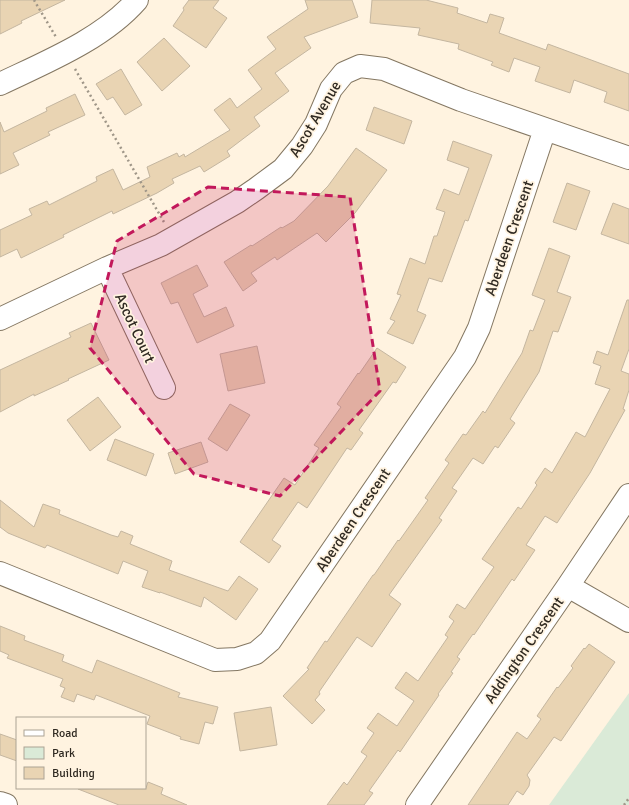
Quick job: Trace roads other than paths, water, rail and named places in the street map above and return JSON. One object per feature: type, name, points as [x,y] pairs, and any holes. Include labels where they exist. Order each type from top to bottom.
[{"type":"street","points":[[0,84],[66,52],[112,24],[137,0]]},
{"type":"street","name":"Ascot Avenue","points":[[0,319],[107,268],[161,245],[237,202],[283,169],[302,146],[316,124],[331,89],[344,73],[360,66],[384,69],[461,100],[629,158]]},
{"type":"street","name":"Aberdeen Crescent","points":[[0,573],[215,660],[237,659],[256,653],[270,641],[464,357],[479,328],[545,129]]},
{"type":"street","name":"Ascot Court","points":[[107,268],[164,388]]},
{"type":"street","name":"Addington Crescent","points":[[417,805],[629,495]]},
{"type":"street","points":[[568,586],[629,621]]},
{"type":"street","points":[[0,803],[6,805]]}]
